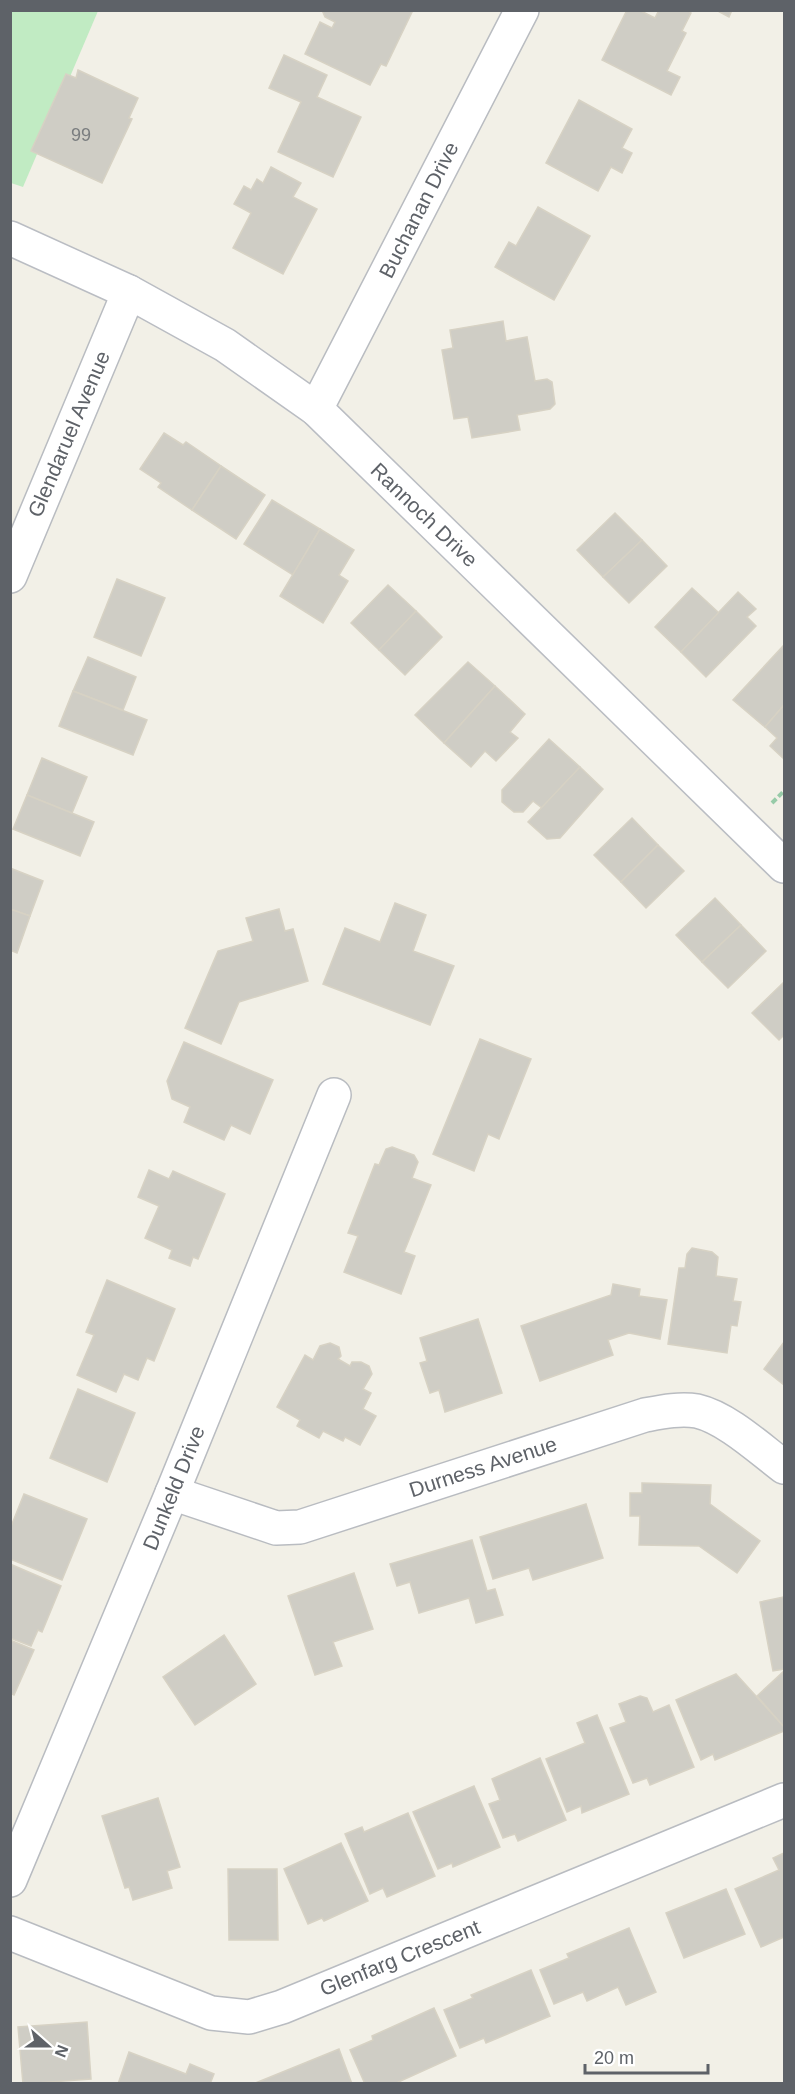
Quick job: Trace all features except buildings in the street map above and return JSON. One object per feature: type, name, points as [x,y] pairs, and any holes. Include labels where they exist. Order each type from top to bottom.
[{"type":"street","name":"Buchanan Drive","points":[[316,409],[522,10]]},
{"type":"street","name":"Rannoch Drive","points":[[10,238],[129,292],[225,345],[316,409],[784,866]]},
{"type":"street","name":"Glendaruel Avenue","points":[[10,576],[129,292]]},
{"type":"street","name":"Dunkeld Drive","points":[[10,1880],[172,1493],[334,1095]]},
{"type":"street","name":"Durness Avenue","points":[[172,1493],[276,1528],[300,1527],[645,1415],[671,1410],[697,1411],[723,1422],[784,1467]]},
{"type":"street","name":"Glenfarg Crescent","points":[[10,1933],[211,2013],[249,2017],[282,2007],[784,1800]]},
{"type":"green space","points":[[10,11],[98,11],[23,187],[11,183]]}]
